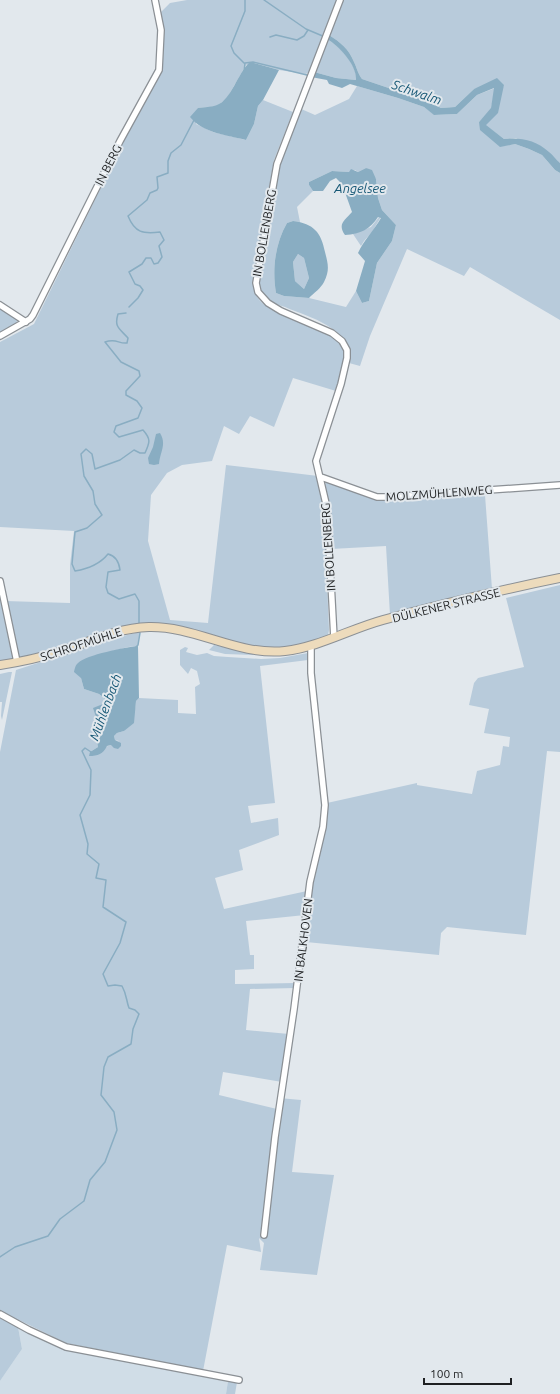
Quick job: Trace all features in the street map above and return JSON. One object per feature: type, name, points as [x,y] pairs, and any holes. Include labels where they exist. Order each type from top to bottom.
[{"type":"main road","name":"DÜLKENER STRASSE","points":[[311,646],[383,620],[560,578]]},
{"type":"main road","name":"SCHROFMÜHLE","points":[[17,662],[43,656],[115,632],[149,627],[166,628],[255,651],[285,651],[311,646]]},
{"type":"main road","points":[[0,665],[17,662]]},
{"type":"street","name":"IN BERG","points":[[0,336],[26,322],[33,315],[120,141],[159,70],[161,30],[155,0]]},
{"type":"street","name":"IN BOLLENBERG","points":[[334,638],[327,508],[321,477],[316,461],[341,384],[347,358],[347,350],[342,341],[332,333],[281,311],[268,303],[258,292],[256,283],[277,164],[340,0]]},
{"type":"street","points":[[0,305],[26,322]]},
{"type":"street","name":"MOLZMÜHLENWEG","points":[[321,477],[377,497],[389,498],[560,485]]},
{"type":"street","points":[[0,581],[17,662]]},
{"type":"street","name":"IN BALKHOVEN","points":[[264,1235],[275,1137],[295,1003],[310,882],[323,827],[325,805],[311,673],[311,646]]},
{"type":"street","points":[[0,1314],[29,1330],[66,1347],[239,1380]]},
{"type":"shaded area","points":[[187,0],[338,0],[309,72],[306,74],[279,70],[254,63],[246,65],[227,98],[217,106],[198,108],[196,124],[213,132],[246,140],[254,124],[258,106],[263,100],[293,112],[274,160],[253,284],[255,293],[262,302],[273,310],[330,334],[340,342],[345,352],[345,356],[344,366],[336,391],[293,378],[274,427],[250,416],[239,434],[224,426],[212,461],[182,465],[167,473],[151,495],[148,541],[170,620],[208,623],[226,465],[318,476],[324,508],[328,635],[322,640],[300,646],[264,649],[171,626],[89,637],[24,659],[18,658],[5,601],[70,603],[70,565],[74,531],[0,527],[0,342],[34,324],[146,96],[161,71],[159,14],[170,3]]},
{"type":"shaded area","points":[[343,0],[560,0],[560,163],[516,138],[504,139],[485,125],[504,85],[474,89],[455,107],[441,108],[427,101],[362,79],[352,57],[347,50],[329,35]]},
{"type":"shaded area","points":[[327,39],[347,56],[354,68],[356,80],[336,78],[314,72]]},
{"type":"shaded area","points":[[357,86],[424,107],[435,115],[457,114],[477,95],[495,88],[491,109],[479,122],[500,146],[515,144],[529,149],[542,155],[555,170],[560,173],[560,320],[470,267],[464,276],[407,249],[370,336],[360,366],[349,363],[348,351],[344,341],[328,326],[318,320],[273,303],[262,295],[258,282],[278,164],[299,108],[315,115],[349,99]],"holes":[[[366,168],[376,179],[378,198],[382,210],[396,225],[392,241],[377,263],[369,301],[362,303],[356,291],[346,307],[309,298],[284,296],[276,293],[274,275],[277,248],[287,223],[293,221],[300,222],[297,207],[313,191],[309,185],[309,182],[332,171],[349,172],[355,170],[358,172]]]},
{"type":"shaded area","points":[[379,217],[381,217],[361,246],[353,234],[371,227]]},
{"type":"shaded area","points":[[298,254],[304,258],[309,278],[304,289],[295,281],[293,262]]},
{"type":"shaded area","points":[[0,306],[18,319],[15,325],[0,334]]},
{"type":"shaded area","points":[[327,481],[376,499],[427,499],[485,495],[492,589],[390,615],[386,546],[331,549],[329,508],[325,484]]},
{"type":"shaded area","points":[[560,585],[560,752],[547,751],[526,935],[447,927],[441,933],[439,955],[306,942],[312,884],[326,817],[327,803],[417,783],[417,785],[472,794],[477,771],[500,765],[503,746],[509,747],[510,737],[484,733],[489,709],[469,705],[474,683],[478,678],[524,667],[506,598]]},
{"type":"shaded area","points":[[0,589],[14,659],[0,662]]},
{"type":"shaded area","points":[[140,632],[138,646],[128,647],[94,656],[81,678],[84,689],[99,694],[104,698],[97,720],[91,731],[96,737],[98,747],[90,752],[119,741],[115,740],[114,736],[117,733],[124,731],[135,709],[136,701],[139,698],[178,700],[178,713],[196,714],[195,687],[200,684],[197,671],[191,668],[188,674],[180,665],[180,650],[185,647],[188,648],[186,652],[197,655],[207,653],[214,656],[261,659],[280,658],[308,653],[308,660],[260,666],[275,803],[248,806],[251,823],[278,818],[279,835],[239,850],[243,870],[215,878],[224,909],[307,891],[305,915],[246,921],[250,955],[254,955],[254,969],[235,970],[235,984],[296,983],[295,988],[250,989],[246,1030],[289,1034],[282,1082],[223,1072],[219,1095],[277,1109],[279,1098],[301,1100],[292,1172],[334,1175],[317,1275],[260,1270],[264,1243],[259,1238],[261,1252],[227,1245],[203,1371],[66,1343],[19,1320],[18,1327],[22,1349],[0,1381],[0,752],[16,670],[119,637]]},
{"type":"shaded area","points":[[214,645],[248,653],[255,653],[253,655],[225,654],[209,650]]},
{"type":"shaded area","points":[[12,672],[2,720],[2,702],[0,702],[0,674]]},
{"type":"shaded area","points":[[18,1327],[63,1349],[228,1381],[226,1394],[0,1394],[0,1381],[22,1349]]},
{"type":"shaded area","points":[[228,1381],[237,1382],[235,1394],[226,1394]]},
{"type":"water","points":[[329,35],[347,50],[352,57],[362,79],[427,101],[441,108],[455,107],[474,89],[497,78],[504,85],[498,113],[486,125],[504,139],[516,138],[528,140],[544,148],[560,163],[560,173],[555,170],[542,155],[515,144],[500,147],[480,130],[479,122],[491,108],[494,88],[477,95],[457,114],[434,115],[424,107],[398,98],[350,84],[342,88],[329,84],[327,80],[311,77],[314,72],[336,78],[356,80],[354,68],[342,51],[327,39]]},
{"type":"water","points":[[249,63],[279,70],[263,100],[258,106],[254,124],[246,140],[208,130],[190,117],[198,108],[215,106],[222,102]]},
{"type":"water","name":"Angelsee","points":[[366,168],[372,170],[376,179],[378,198],[382,210],[396,225],[392,241],[377,263],[369,301],[362,303],[356,291],[365,261],[358,253],[381,218],[378,217],[372,225],[360,232],[345,235],[342,225],[352,212],[342,184],[336,178],[330,181],[323,191],[313,191],[309,185],[309,182],[332,171],[349,172],[351,169],[358,172]]},
{"type":"water","points":[[293,221],[300,222],[311,227],[319,234],[323,245],[328,264],[326,278],[323,284],[309,298],[284,296],[276,293],[274,275],[277,248],[287,223]],"holes":[[[298,254],[304,258],[309,278],[304,289],[295,281],[293,262]]]},
{"type":"water","points":[[160,433],[163,444],[159,464],[149,464],[148,458],[153,447],[156,434]]},
{"type":"water","points":[[138,646],[139,698],[136,701],[134,723],[124,731],[117,733],[114,736],[115,740],[121,743],[121,746],[118,749],[111,745],[107,746],[100,754],[89,756],[90,752],[98,747],[96,737],[91,731],[97,720],[93,708],[103,704],[104,698],[99,694],[84,689],[81,678],[74,672],[76,666],[82,660],[97,654]]},
{"type":"waterway","points":[[244,63],[234,53],[231,46],[245,11],[245,0]]},
{"type":"waterway","name":"Schwalm","points":[[264,0],[306,29],[325,37]]},
{"type":"waterway","points":[[270,37],[276,35],[297,40],[304,36],[308,30]]},
{"type":"waterway","name":"Mühlenbach","points":[[244,72],[245,63],[253,62],[307,75]]},
{"type":"waterway","name":"Mühlenbach","points":[[129,307],[138,298],[143,290],[140,286],[135,284],[129,272],[142,264],[146,258],[151,258],[154,264],[158,263],[162,257],[159,246],[164,240],[160,232],[149,233],[140,231],[134,226],[128,216],[147,200],[150,193],[157,190],[157,177],[168,173],[168,161],[171,153],[181,145],[194,120]]},
{"type":"waterway","name":"Mühlenbach","points":[[126,313],[118,314],[117,325],[128,338],[127,343],[115,341],[105,342],[121,362],[139,371],[140,376],[126,391],[126,395],[137,401],[142,408],[138,418],[116,426],[114,432],[119,437],[143,430],[149,443],[145,453],[140,453],[134,450],[120,460],[95,469],[92,454],[86,449],[81,454],[84,476],[93,491],[95,504],[102,515],[87,528],[75,532],[72,564],[75,571],[93,566],[108,554],[115,558],[118,562],[120,570],[108,572],[106,587],[108,593],[119,599],[135,594],[139,601],[139,623]]},
{"type":"waterway","name":"Mühlenbach","points":[[136,647],[138,645],[140,633]]},
{"type":"waterway","name":"Mühlenbach","points":[[0,1257],[15,1247],[48,1236],[60,1219],[84,1201],[90,1180],[105,1162],[117,1130],[114,1112],[101,1095],[104,1067],[108,1057],[131,1044],[133,1029],[139,1014],[135,1010],[129,1008],[122,986],[108,986],[103,974],[120,943],[126,922],[103,907],[106,880],[96,878],[99,864],[87,854],[88,844],[80,815],[90,795],[91,770],[82,751],[85,748],[91,752]]}]
